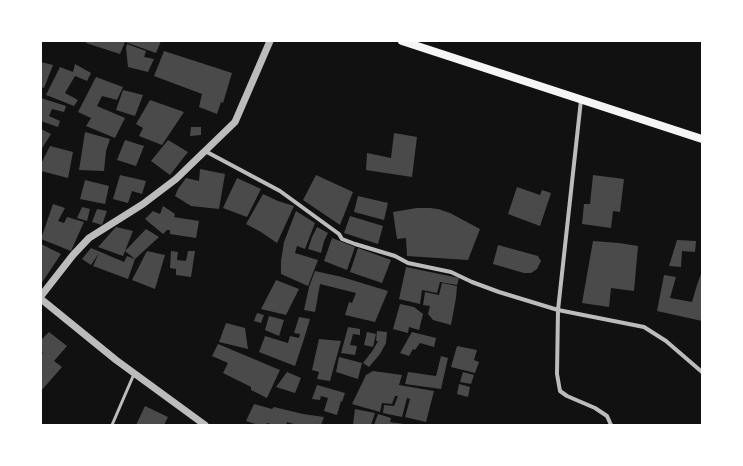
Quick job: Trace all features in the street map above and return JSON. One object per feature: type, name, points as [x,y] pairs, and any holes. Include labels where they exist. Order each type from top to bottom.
[{"type":"main road","points":[[402,41],[702,139]]},
{"type":"street","points":[[41,296],[73,255],[89,238],[142,204],[176,179],[235,122],[270,41]]},
{"type":"street","points":[[581,100],[558,310],[557,374],[560,391],[567,396],[595,408],[607,416],[612,425]]},
{"type":"street","points":[[205,151],[280,191],[339,234],[342,239],[395,256],[408,263],[451,272],[499,292],[558,310],[644,327],[666,341],[702,372]]},
{"type":"street","points":[[41,299],[134,374],[205,425]]},
{"type":"lane","points":[[112,425],[134,374]]},
{"type":"building","points":[[87,41],[161,41],[156,53],[125,42],[120,54],[86,43]]},
{"type":"building","points":[[127,44],[146,51],[144,57],[154,59],[148,72],[128,67]]},
{"type":"building","points":[[164,51],[232,73],[223,103],[221,102],[217,114],[199,107],[202,94],[154,76]]},
{"type":"building","points":[[41,62],[53,65],[44,88],[41,87]]},
{"type":"building","points":[[75,64],[91,73],[87,81],[75,76],[65,93],[78,100],[74,106],[46,95],[60,67],[73,72]]},
{"type":"building","points":[[96,77],[123,87],[117,100],[102,96],[97,106],[125,118],[115,138],[86,126],[91,118],[78,112]]},
{"type":"building","points":[[123,90],[143,95],[135,116],[116,110]]},
{"type":"building","points":[[41,98],[66,106],[64,112],[52,109],[49,116],[60,121],[58,127],[41,121]]},
{"type":"building","points":[[150,100],[184,112],[162,145],[139,136],[143,128],[136,124]]},
{"type":"building","points":[[191,127],[201,127],[201,135],[190,136]]},
{"type":"building","points":[[41,129],[51,134],[41,150]]},
{"type":"building","points":[[85,132],[110,139],[106,151],[104,171],[79,170]]},
{"type":"building","points":[[394,133],[417,137],[412,177],[366,170],[367,153],[391,158]]},
{"type":"building","points":[[125,140],[144,146],[136,166],[117,160]]},
{"type":"building","points":[[168,140],[188,152],[170,175],[151,161]]},
{"type":"building","points":[[50,146],[73,152],[68,178],[41,171],[41,164]]},
{"type":"building","points":[[200,169],[225,174],[219,209],[191,206],[175,196],[186,178],[199,181]]},
{"type":"building","points":[[120,175],[146,181],[142,194],[132,191],[128,203],[113,199]]},
{"type":"building","points":[[316,175],[353,192],[340,225],[303,200]]},
{"type":"building","points":[[593,175],[624,179],[620,212],[613,211],[611,228],[582,224],[584,204],[590,204]]},
{"type":"building","points":[[237,178],[261,189],[247,217],[223,208]]},
{"type":"building","points":[[85,180],[109,186],[105,204],[80,199]]},
{"type":"building","points":[[517,187],[540,195],[542,190],[551,193],[540,226],[508,214]]},
{"type":"building","points":[[263,194],[294,206],[277,243],[246,224]]},
{"type":"building","points":[[358,196],[388,203],[384,220],[354,212]]},
{"type":"building","points":[[53,204],[65,208],[58,221],[64,223],[67,217],[84,222],[71,251],[41,239]]},
{"type":"building","points":[[163,206],[175,214],[174,217],[199,221],[196,238],[170,234],[170,230],[167,230],[163,234],[145,219],[153,211],[160,214]]},
{"type":"building","points":[[82,207],[90,209],[87,221],[77,218]]},
{"type":"building","points":[[417,208],[438,209],[450,213],[480,229],[468,260],[407,256],[406,238],[397,239],[393,212]]},
{"type":"building","points":[[97,209],[107,211],[102,225],[92,222]]},
{"type":"building","points":[[296,211],[315,223],[305,249],[297,246],[295,253],[318,260],[308,286],[281,274],[281,261],[284,242]]},
{"type":"building","points":[[350,216],[383,226],[378,244],[344,233]]},
{"type":"building","points":[[116,227],[133,231],[123,256],[98,247]]},
{"type":"building","points":[[317,227],[328,233],[321,253],[308,249]]},
{"type":"building","points":[[146,229],[159,237],[135,259],[125,251]]},
{"type":"building","points":[[332,238],[355,247],[347,270],[324,261]]},
{"type":"building","points":[[677,240],[696,241],[695,252],[682,251],[681,267],[669,266]]},
{"type":"building","points":[[593,241],[638,246],[634,291],[611,288],[609,307],[582,303]]},
{"type":"building","points":[[41,244],[61,254],[41,284]]},
{"type":"building","points":[[498,245],[538,256],[541,261],[537,269],[531,273],[524,273],[493,264]]},
{"type":"building","points":[[91,248],[124,262],[127,256],[135,259],[128,279],[93,266],[99,253],[91,265],[82,259]]},
{"type":"building","points":[[358,248],[391,260],[382,283],[350,272]]},
{"type":"building","points":[[147,251],[165,255],[155,289],[132,280]]},
{"type":"building","points":[[171,251],[178,252],[177,260],[186,261],[188,251],[195,251],[191,277],[176,275],[176,269],[170,268]]},
{"type":"building","points":[[406,267],[459,278],[457,285],[440,282],[437,293],[422,290],[420,304],[399,299]]},
{"type":"building","points":[[315,271],[342,277],[388,291],[375,322],[345,315],[349,302],[352,303],[356,293],[320,284],[315,312],[304,310],[309,287]]},
{"type":"building","points":[[702,271],[702,321],[657,311],[664,275],[676,277],[670,298],[692,302]]},
{"type":"building","points":[[276,280],[299,289],[286,315],[261,309]]},
{"type":"building","points":[[442,283],[457,286],[451,325],[433,320],[428,314],[430,306],[423,305],[425,292],[439,295]]},
{"type":"building","points":[[400,304],[414,307],[423,314],[419,330],[409,327],[408,333],[393,329]]},
{"type":"building","points":[[257,313],[264,315],[261,323],[254,321]]},
{"type":"building","points":[[269,316],[284,320],[279,336],[265,330]]},
{"type":"building","points":[[299,317],[310,319],[295,366],[259,352],[265,336],[288,343],[290,336],[299,338],[300,334],[294,333]]},
{"type":"building","points":[[226,323],[245,328],[248,349],[219,342]]},
{"type":"building","points":[[348,327],[360,329],[360,335],[353,334],[350,345],[357,346],[355,355],[341,353]]},
{"type":"building","points":[[377,331],[387,332],[386,343],[380,354],[369,367],[363,363],[378,341],[376,341]]},
{"type":"building","points":[[49,332],[67,346],[54,361],[62,367],[41,391],[41,355],[43,353],[41,351],[41,340]]},
{"type":"building","points":[[367,332],[376,334],[373,347],[364,345]]},
{"type":"building","points":[[412,332],[436,338],[434,347],[420,343],[415,350],[413,349],[409,356],[400,353]]},
{"type":"building","points":[[319,339],[341,341],[330,381],[317,379],[319,372],[312,370]]},
{"type":"building","points":[[218,344],[280,370],[267,398],[251,390],[251,387],[223,373],[228,363],[212,356]]},
{"type":"building","points":[[457,346],[477,350],[474,360],[479,362],[475,373],[451,367]]},
{"type":"building","points":[[441,356],[448,358],[441,389],[405,384],[408,372],[436,376]]},
{"type":"building","points":[[339,357],[362,363],[358,379],[336,372]]},
{"type":"building","points":[[373,371],[402,375],[399,385],[434,391],[426,422],[405,417],[410,399],[407,398],[402,417],[383,413],[384,405],[394,406],[398,396],[395,396],[392,404],[382,403],[380,412],[352,404],[366,375]]},
{"type":"building","points":[[287,372],[301,378],[295,393],[276,387]]},
{"type":"building","points":[[463,372],[474,375],[471,384],[460,382]]},
{"type":"building","points":[[459,384],[470,387],[468,397],[457,394]]},
{"type":"building","points":[[317,385],[345,393],[337,415],[324,411],[328,398],[321,396],[320,400],[312,399]]},
{"type":"building","points":[[254,404],[272,409],[274,407],[324,417],[321,425],[297,425],[287,422],[286,425],[274,425],[267,423],[266,425],[258,425],[246,421]]},
{"type":"building","points":[[145,406],[168,417],[164,425],[136,425]]},
{"type":"building","points":[[355,409],[375,413],[371,425],[353,425]]},
{"type":"building","points":[[378,414],[391,418],[390,422],[404,425],[374,425]]}]
